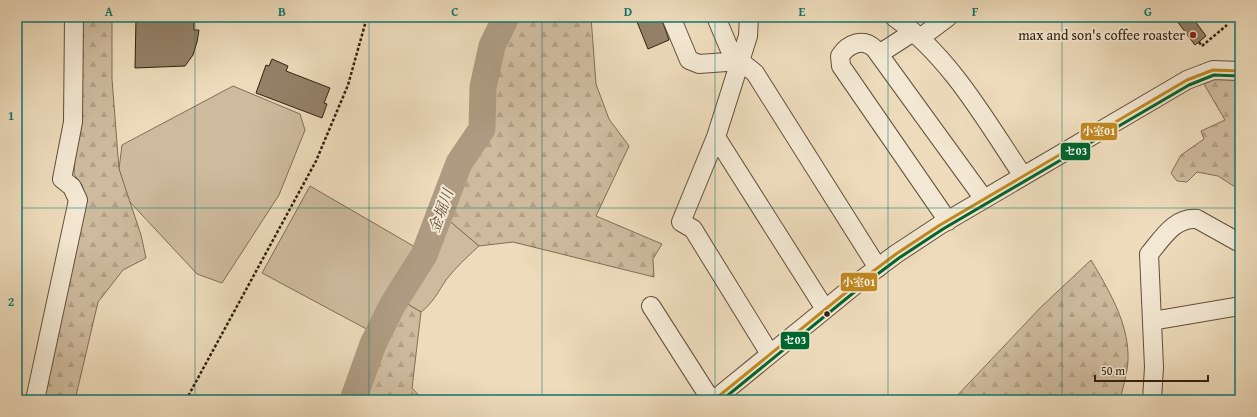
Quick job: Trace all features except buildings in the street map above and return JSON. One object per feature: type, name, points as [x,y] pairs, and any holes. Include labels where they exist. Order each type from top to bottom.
[{"type":"street","points":[[34,400],[78,200],[72,187],[62,179],[73,122],[74,17]]},
{"type":"street","points":[[671,17],[689,60],[699,64],[740,61]]},
{"type":"street","points":[[716,17],[729,48],[740,61],[755,73],[878,268]]},
{"type":"street","points":[[749,17],[748,36],[716,138],[681,222],[693,229],[770,354]]},
{"type":"street","points":[[894,17],[917,35],[962,85],[1023,176]]},
{"type":"street","points":[[879,54],[917,35],[948,17]]},
{"type":"street","points":[[948,221],[839,61],[840,56],[846,49],[858,42],[867,43],[872,46],[984,199]]},
{"type":"street","points":[[651,306],[713,400],[878,268],[948,221],[1187,80],[1213,70],[1240,71]]},
{"type":"street","points":[[716,138],[826,310]]},
{"type":"street","points":[[1152,400],[1154,367],[1149,254],[1173,226],[1189,218],[1197,218],[1240,243]]},
{"type":"street","points":[[1152,321],[1240,306]]},
{"type":"path","points":[[186,400],[316,161],[348,86],[367,17]]},
{"type":"path","points":[[1199,42],[1202,46],[1227,26]]},
{"type":"green space","points":[[79,17],[112,17],[112,79],[119,169],[141,235],[146,258],[123,270],[98,302],[75,400],[43,400],[87,201],[82,185],[74,174],[77,122]]},
{"type":"green space","points":[[512,17],[591,17],[596,84],[609,119],[629,146],[596,216],[662,244],[653,259],[654,277],[513,242],[479,246],[445,217],[457,179],[489,126],[487,87],[497,48]]},
{"type":"green space","points":[[1218,78],[1240,78],[1240,190],[1218,176],[1197,172],[1187,182],[1177,181],[1171,173],[1181,155],[1204,139],[1201,131],[1225,120],[1204,84]]},
{"type":"green space","points":[[233,86],[300,114],[305,130],[279,195],[222,283],[197,274],[129,201],[119,169],[122,145]]},
{"type":"green space","points":[[310,186],[422,251],[389,301],[372,332],[262,273]]},
{"type":"green space","points":[[445,217],[479,246],[446,280],[425,309],[421,312],[406,303],[397,308],[397,303],[428,255]]},
{"type":"green space","points":[[1091,260],[1116,305],[1127,341],[1128,366],[1120,400],[953,400],[1041,307]]},
{"type":"green space","points":[[406,303],[421,312],[412,388],[423,400],[358,400],[378,342],[397,308]]},
{"type":"waterway","name":"金堀川","points":[[353,400],[373,344],[393,304],[424,255],[459,163],[482,129],[483,87],[492,46],[506,17]]},
{"type":"transit line","name":"小室01","points":[[714,400],[860,281],[896,254],[940,225],[1187,80],[1213,70],[1240,71]]},
{"type":"transit line","name":"セ03","points":[[722,400],[863,285],[899,258],[943,229],[1189,85],[1214,75],[1240,76]]},
{"type":"place","name":"max and son's coffee roaster","points":[[1193,35]]}]
